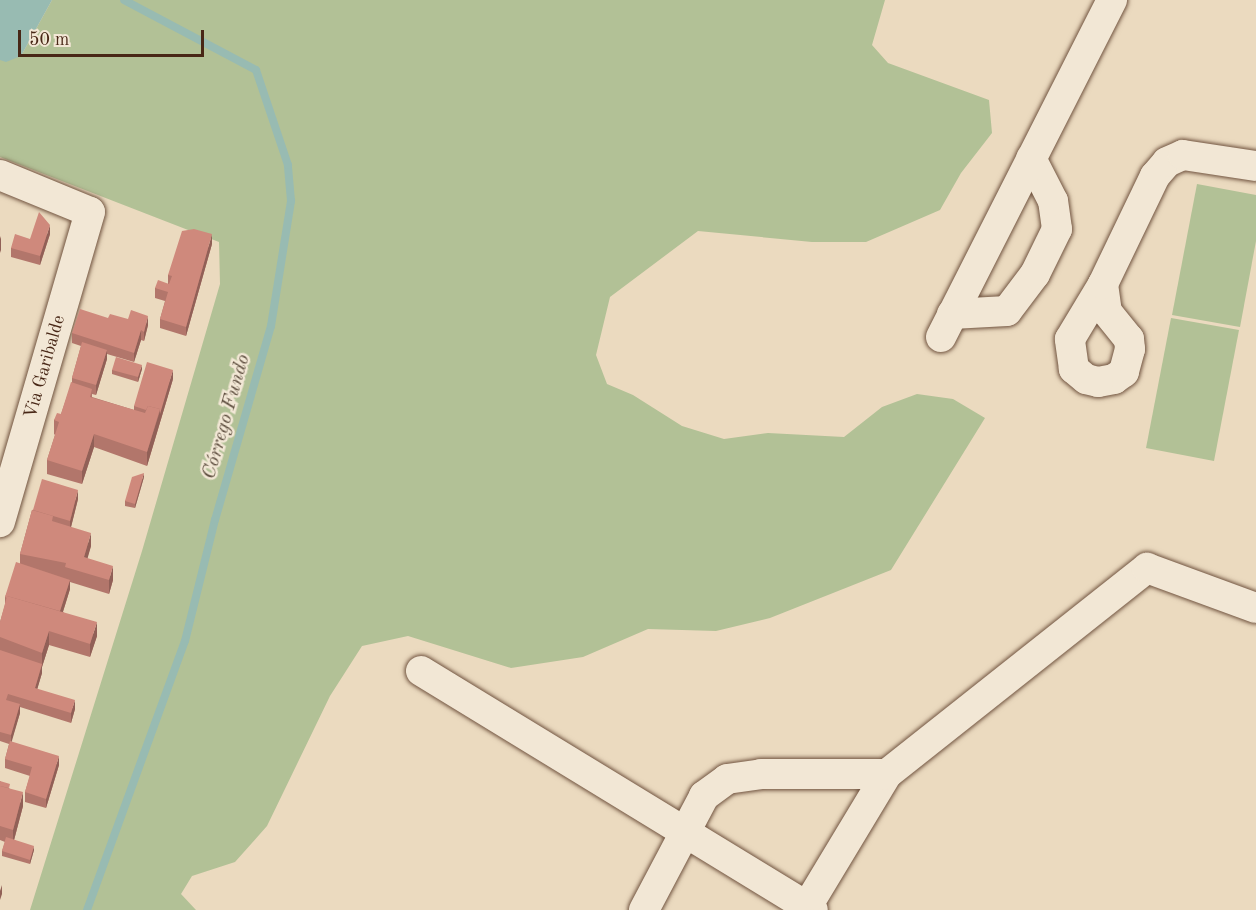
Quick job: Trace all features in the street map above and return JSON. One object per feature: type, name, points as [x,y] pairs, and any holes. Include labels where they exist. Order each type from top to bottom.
[{"type":"street","points":[[1031,158],[1053,201],[1057,229],[1035,274],[1007,311],[946,325],[1031,158],[1112,0]]},
{"type":"street","points":[[1103,284],[1155,176],[1167,162],[1183,155],[1256,166]]},
{"type":"street","name":"Via Garibalde","points":[[0,175],[90,212],[0,522]]},
{"type":"street","points":[[421,671],[686,831],[814,903],[887,774],[1147,568],[1256,608]]},
{"type":"street","points":[[644,910],[704,796],[727,779],[761,774],[887,774]]},
{"type":"green space","points":[[52,0],[885,0],[872,45],[888,63],[989,100],[992,133],[961,173],[940,210],[866,242],[812,242],[698,231],[610,297],[596,355],[607,384],[633,395],[682,426],[724,439],[768,433],[844,437],[882,407],[917,394],[953,399],[985,418],[891,570],[770,618],[716,631],[648,629],[583,657],[511,668],[408,636],[362,646],[330,696],[267,826],[235,862],[192,876],[181,894],[196,910],[30,910],[142,551],[220,284],[219,242],[0,157],[0,60],[21,56]]},
{"type":"green space","points":[[1197,184],[1256,195],[1256,241],[1240,327],[1172,315]]},
{"type":"green space","points":[[1171,318],[1239,330],[1214,461],[1146,448]]},
{"type":"water","points":[[0,0],[52,0],[21,56],[6,62],[0,60]]},
{"type":"building","points":[[39,212],[50,225],[40,256],[11,248],[15,234],[30,239]]},
{"type":"building","points":[[194,229],[212,234],[186,327],[160,319],[168,292],[155,288],[158,280],[169,284],[172,276],[168,275],[182,231]]},
{"type":"building","points":[[80,309],[108,318],[110,314],[128,319],[131,310],[148,316],[144,332],[141,330],[134,353],[72,333]]},
{"type":"building","points":[[82,342],[107,350],[96,385],[72,378]]},
{"type":"building","points":[[116,357],[142,365],[138,377],[112,370]]},
{"type":"building","points":[[147,362],[173,370],[160,414],[160,409],[148,406],[146,410],[134,406]]},
{"type":"building","points":[[71,382],[92,389],[90,397],[145,413],[148,406],[160,409],[147,452],[94,434],[82,471],[47,460],[59,422],[54,420],[57,413],[61,414]]},
{"type":"building","points":[[144,473],[135,504],[125,501],[132,477]]},
{"type":"building","points":[[42,479],[78,490],[70,521],[33,510]]},
{"type":"building","points":[[32,510],[53,516],[52,521],[91,533],[84,557],[113,566],[109,580],[65,567],[66,563],[20,554]]},
{"type":"building","points":[[16,562],[70,580],[60,611],[5,597]]},
{"type":"building","points":[[7,596],[97,622],[90,644],[49,631],[42,653],[0,637],[0,622]]},
{"type":"building","points":[[0,650],[42,664],[35,688],[75,700],[71,713],[8,694],[6,700],[20,704],[11,735],[0,732]]},
{"type":"building","points":[[10,741],[59,756],[46,799],[25,792],[32,767],[5,759]]},
{"type":"building","points":[[0,781],[10,784],[9,788],[0,786]]},
{"type":"building","points":[[0,786],[23,792],[13,830],[0,826]]},
{"type":"building","points":[[6,837],[34,846],[30,860],[2,851]]},
{"type":"waterway","name":"Córrego Fundo","points":[[87,910],[185,641],[215,520],[271,326],[291,201],[288,165],[256,70],[124,0]]}]
